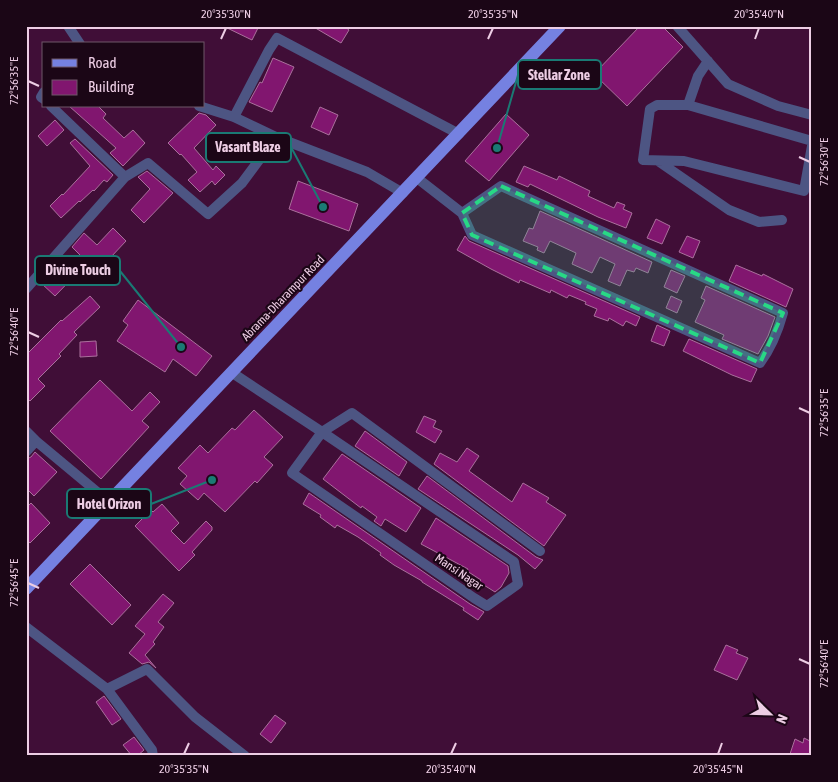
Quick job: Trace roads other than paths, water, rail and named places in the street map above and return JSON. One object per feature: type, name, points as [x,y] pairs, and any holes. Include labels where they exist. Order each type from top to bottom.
[{"type":"main road","name":"Abrama-Dharampur Road","points":[[26,589],[560,26]]},
{"type":"street","points":[[68,26],[79,42]]},
{"type":"street","points":[[677,26],[728,84],[778,106],[812,115]]},
{"type":"street","points":[[234,117],[277,38],[458,134]]},
{"type":"street","points":[[688,105],[698,76],[708,61]]},
{"type":"street","points":[[812,141],[688,105],[657,105],[650,108],[642,160],[684,162],[804,191],[812,146]]},
{"type":"street","points":[[53,108],[125,177]]},
{"type":"street","points":[[205,108],[234,117],[276,137],[367,172],[403,193]]},
{"type":"street","points":[[26,289],[125,177],[148,163],[208,214],[242,182],[276,137]]},
{"type":"street","points":[[658,161],[729,210],[759,222],[782,220]]},
{"type":"street","points":[[417,178],[462,213],[472,235],[760,362],[770,350],[776,336],[783,313],[501,186],[462,213]]},
{"type":"street","name":"Mansi Nagar","points":[[231,372],[322,432],[514,562],[518,584],[487,606],[292,473],[322,432],[352,413],[540,551]]},
{"type":"street","points":[[26,431],[108,501]]},
{"type":"street","points":[[26,452],[36,440]]},
{"type":"street","points":[[26,627],[108,689],[152,750],[153,756]]},
{"type":"street","points":[[108,689],[147,669],[195,717],[245,756]]},
{"type":"place","name":"Stellar Zone","points":[[497,148]]},
{"type":"place","name":"Vasant Blaze","points":[[323,207]]},
{"type":"place","name":"Divine Touch","points":[[181,347]]},
{"type":"place","name":"Hotel Orizon","points":[[212,480]]}]
